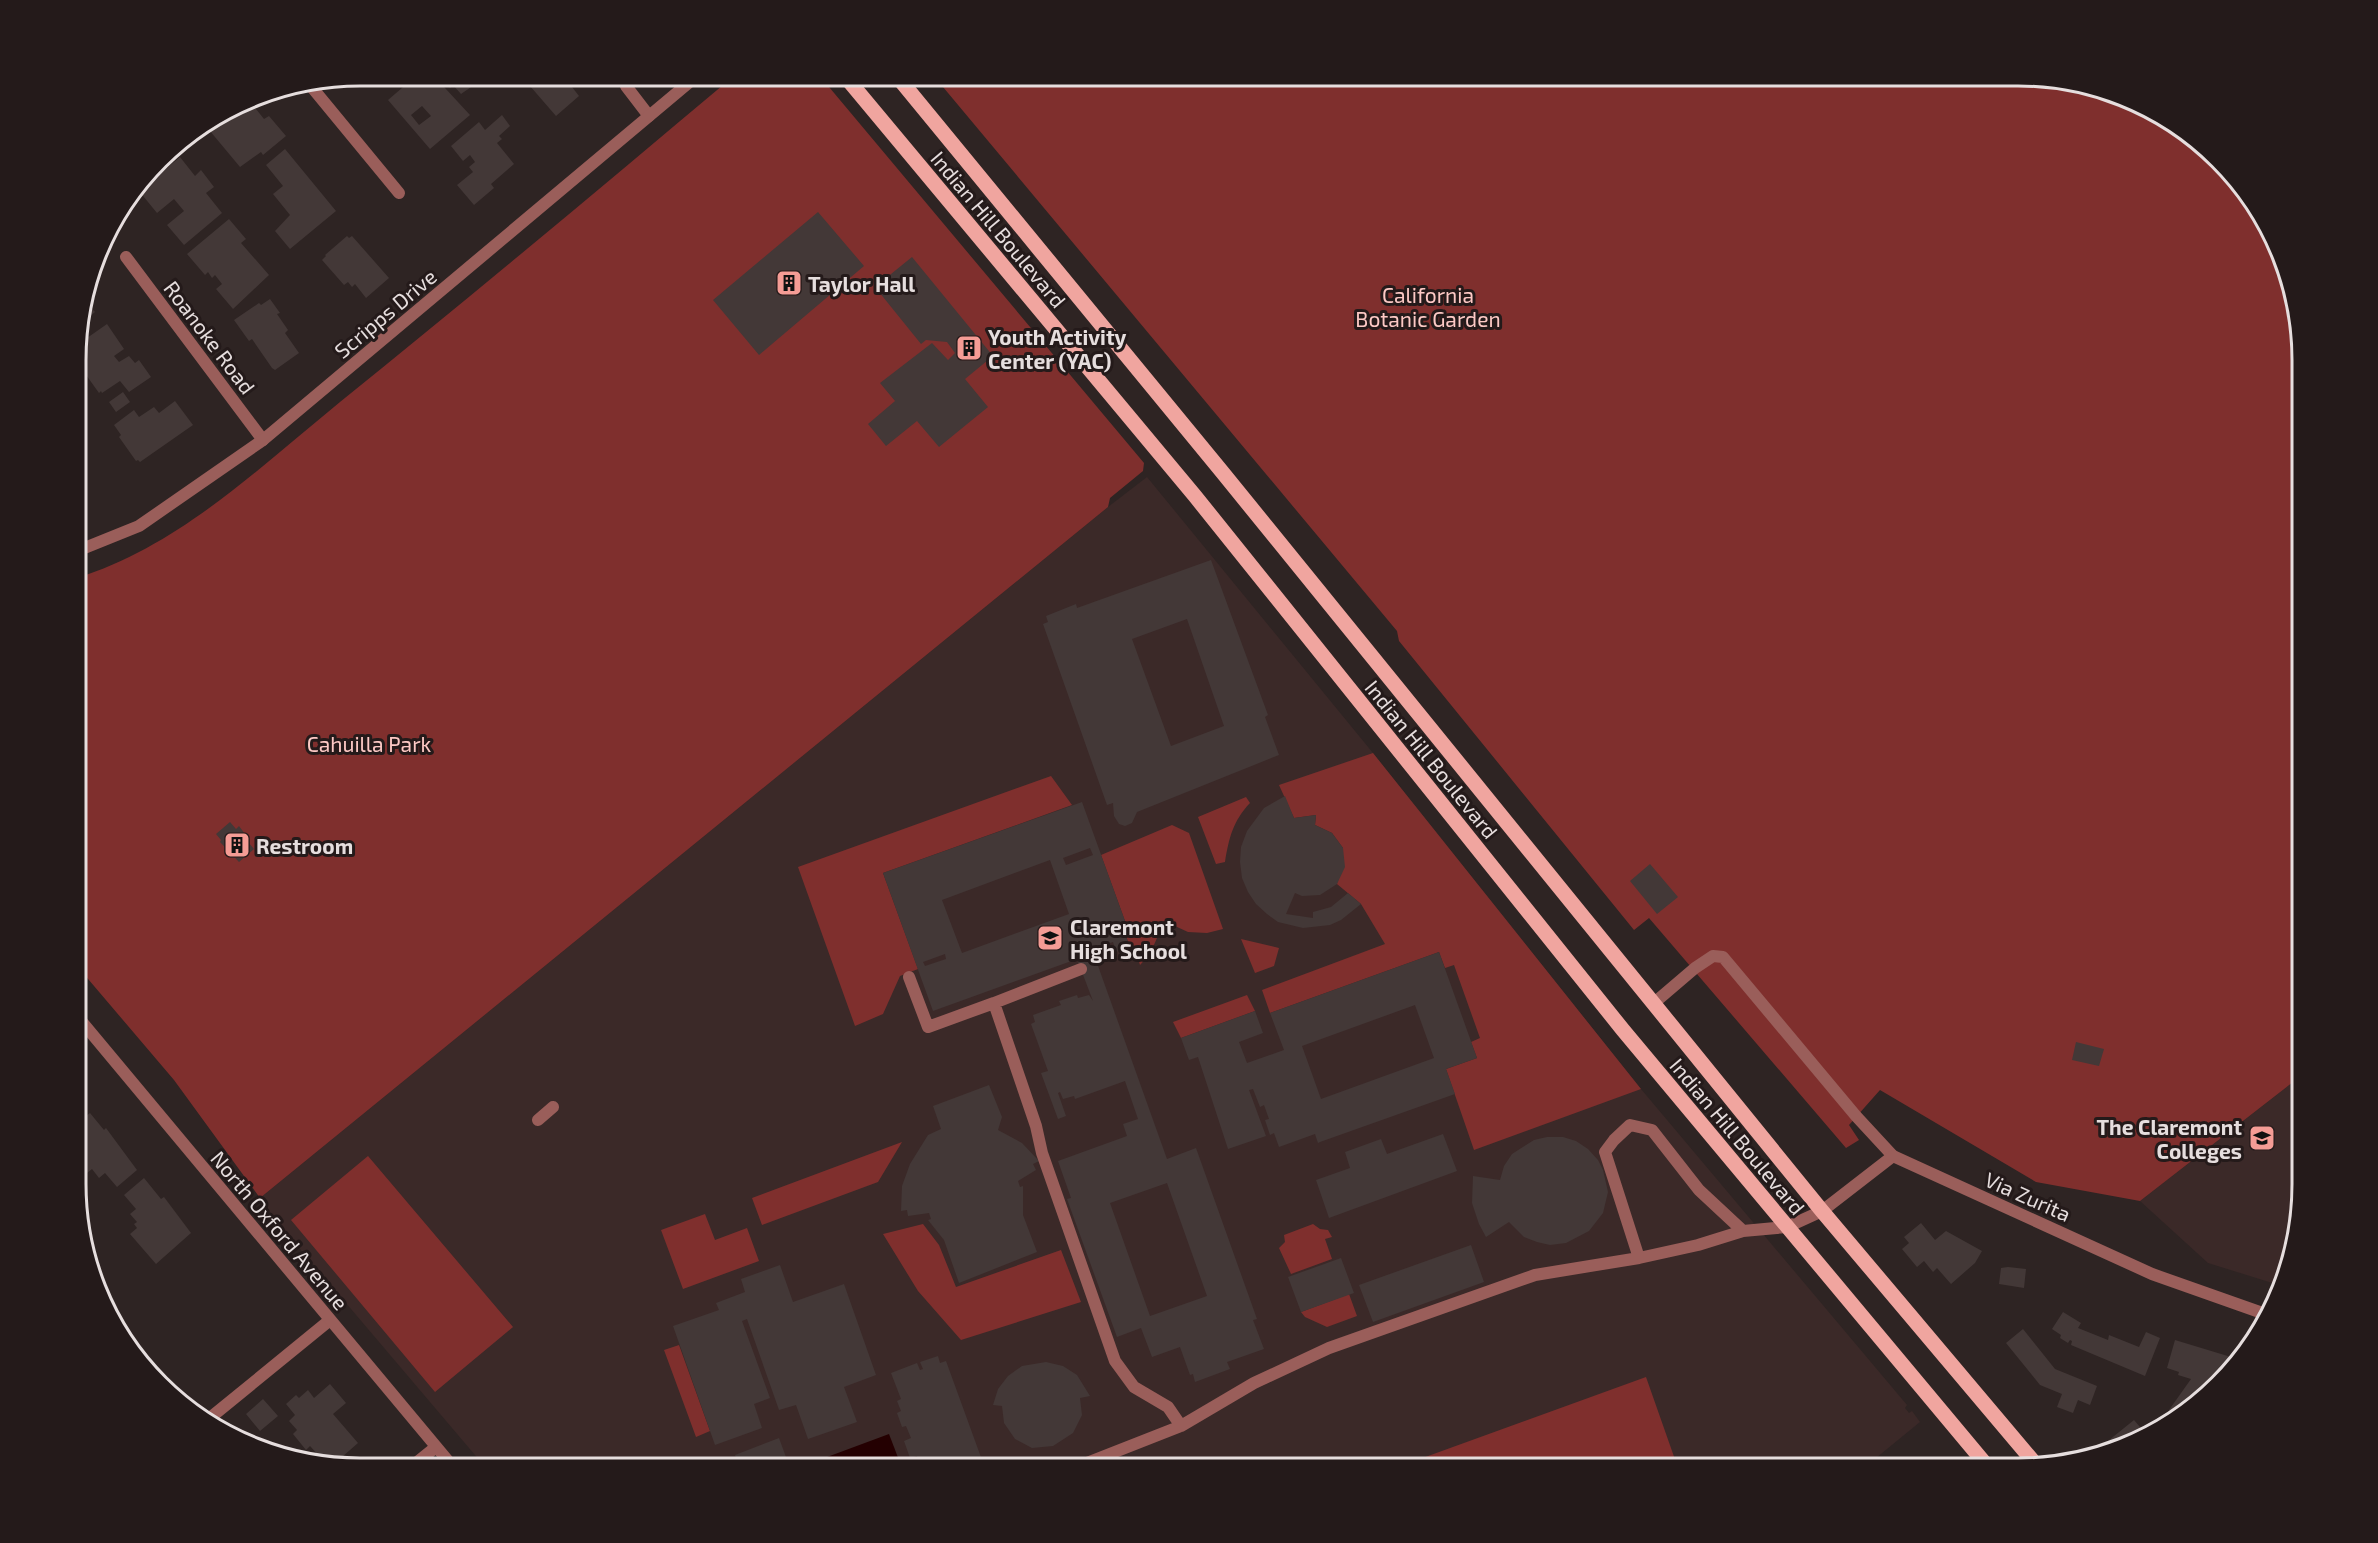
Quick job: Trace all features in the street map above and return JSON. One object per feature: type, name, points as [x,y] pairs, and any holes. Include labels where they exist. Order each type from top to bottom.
[{"type":"main road","name":"Indian Hill Boulevard","points":[[853,86],[1188,489],[1623,1030],[1980,1458]]},
{"type":"main road","name":"Indian Hill Boulevard","points":[[905,86],[1822,1211],[2030,1457]]},
{"type":"street","points":[[626,86],[649,116]]},
{"type":"street","name":"Scripps Drive","points":[[86,547],[139,526],[263,440],[649,116],[681,86]]},
{"type":"street","points":[[314,90],[399,193]]},
{"type":"street","name":"Roanoke Road","points":[[126,257],[263,440]]},
{"type":"street","points":[[1099,1458],[1181,1426],[1254,1383],[1329,1348],[1535,1275],[1639,1258],[1698,1245],[1743,1231],[1787,1227],[1822,1211],[1893,1156],[1856,1116],[1723,957],[1713,956],[1695,968],[1654,1003]]},
{"type":"street","points":[[909,977],[928,1027],[1081,969]]},
{"type":"street","points":[[994,1003],[1036,1126],[1042,1153],[1114,1361],[1134,1388],[1168,1407],[1181,1426]]},
{"type":"street","name":"North Oxford Avenue","points":[[86,1027],[445,1458]]},
{"type":"street","points":[[538,1120],[553,1107]]},
{"type":"street","points":[[1639,1258],[1605,1152],[1630,1125],[1652,1130],[1699,1190],[1743,1231]]},
{"type":"street","name":"Via Zurita","points":[[1893,1156],[2152,1274],[2260,1312]]},
{"type":"street","points":[[214,1415],[330,1320]]},
{"type":"street","points":[[422,1458],[436,1447]]},
{"type":"shaded area","name":"Claremont High School","points":[[1147,477],[1373,753],[1641,1089],[1907,1405],[1905,1408],[1909,1413],[1912,1411],[1920,1422],[1876,1458],[478,1458],[278,1223],[260,1198]]},
{"type":"shaded area","name":"The Claremont Colleges","points":[[2292,1083],[2292,1201],[2287,1237],[2274,1283],[2208,1263],[2140,1201]]},
{"type":"shaded area","points":[[889,1434],[898,1458],[824,1458]]},
{"type":"green space","name":"Cahuilla Park","points":[[722,86],[828,86],[1144,463],[1143,471],[1110,498],[1108,507],[260,1198],[174,1080],[86,977],[86,575],[150,546],[184,526],[216,503],[489,281]]},
{"type":"green space","name":"California Botanic Garden","points":[[942,86],[2036,86],[2072,91],[2106,100],[2155,122],[2185,142],[2212,166],[2246,207],[2272,255],[2283,289],[2290,324],[2292,342],[2292,1083],[2140,1201],[2036,1182],[1880,1090],[1849,1125],[1859,1140],[1846,1148],[1649,918],[1634,930],[1399,641],[1397,631]]},
{"type":"green space","points":[[1373,753],[1641,1089],[1474,1150],[1446,1069],[1477,1058],[1471,1042],[1480,1038],[1454,965],[1445,968],[1439,952],[1270,1013],[1262,990],[1385,944],[1361,904],[1337,884],[1343,848],[1332,833],[1315,825],[1316,815],[1294,818],[1279,785]]},
{"type":"green space","points":[[1051,776],[1072,805],[883,873],[918,969],[900,976],[883,1014],[855,1026],[798,867]]},
{"type":"green space","points":[[1246,797],[1250,803],[1239,816],[1233,830],[1225,862],[1216,864],[1198,817]]},
{"type":"green space","points":[[1172,825],[1189,833],[1223,929],[1207,933],[1188,932],[1175,926],[1165,929],[1157,938],[1150,954],[1140,965],[1134,946],[1130,947],[1121,923],[1125,921],[1101,855]]},
{"type":"green space","points":[[1241,939],[1279,948],[1274,966],[1255,973]]},
{"type":"green space","points":[[1247,995],[1255,1011],[1181,1038],[1173,1022]]},
{"type":"green space","points":[[902,1142],[878,1182],[762,1225],[752,1198]]},
{"type":"green space","points":[[368,1156],[513,1327],[435,1392],[291,1220]]},
{"type":"green space","points":[[705,1214],[715,1240],[747,1228],[759,1261],[683,1289],[661,1230]]},
{"type":"green space","points":[[923,1224],[939,1245],[956,1287],[1061,1250],[1081,1302],[961,1340],[918,1291],[883,1234]]},
{"type":"green space","points":[[1313,1224],[1320,1229],[1328,1230],[1332,1237],[1325,1239],[1332,1259],[1291,1274],[1279,1248],[1285,1242],[1284,1235]]},
{"type":"green space","points":[[1349,1294],[1357,1316],[1327,1327],[1305,1317],[1301,1312]]},
{"type":"green space","points":[[679,1345],[710,1431],[696,1437],[664,1350]]},
{"type":"green space","points":[[1646,1377],[1674,1458],[1423,1458]]},
{"type":"building","points":[[404,86],[443,86],[470,115],[430,149],[388,100]],"holes":[[[422,106],[431,116],[419,125],[411,115]]]},
{"type":"building","points":[[454,86],[473,86],[461,94]]},
{"type":"building","points":[[530,86],[573,86],[579,96],[556,116]]},
{"type":"building","points":[[254,106],[264,119],[269,116],[286,136],[263,155],[261,152],[240,167],[210,130]]},
{"type":"building","points":[[502,115],[510,126],[499,136],[502,139],[497,143],[514,164],[491,184],[494,188],[474,205],[457,185],[473,172],[469,167],[475,162],[470,155],[463,161],[451,146],[479,122],[485,130]]},
{"type":"building","points":[[285,149],[336,211],[290,249],[275,231],[290,215],[273,194],[283,186],[266,165]]},
{"type":"building","points":[[180,157],[195,176],[201,170],[214,187],[206,193],[222,213],[184,245],[167,225],[184,211],[174,199],[157,213],[141,194],[156,177]]},
{"type":"building","name":"Taylor Hall","points":[[818,212],[864,266],[759,355],[713,300]]},
{"type":"building","points":[[229,219],[246,239],[241,243],[269,275],[233,309],[216,289],[222,284],[215,275],[212,278],[208,272],[205,275],[187,254]]},
{"type":"building","points":[[347,236],[349,238],[352,236],[389,278],[366,298],[355,284],[352,287],[348,282],[344,285],[322,260]]},
{"type":"building","name":"Youth Activity Center (YAC)","points":[[912,257],[993,356],[965,379],[988,407],[939,447],[917,421],[886,446],[868,424],[895,401],[880,383],[932,343],[948,360],[955,353],[947,342],[926,340],[921,344],[875,287]]},
{"type":"building","points":[[270,299],[288,330],[285,333],[299,353],[275,370],[252,339],[249,341],[234,320],[259,303],[261,305]]},
{"type":"building","points":[[91,307],[95,312],[89,317]]},
{"type":"building","points":[[107,324],[124,349],[114,356],[119,362],[129,356],[135,363],[139,360],[151,377],[129,392],[120,381],[99,393],[86,375],[86,338]]},
{"type":"building","points":[[123,392],[130,402],[116,412],[109,402]]},
{"type":"building","points":[[175,401],[193,425],[140,462],[136,461],[119,437],[121,435],[114,425],[134,410],[139,417],[154,407],[159,413]]},
{"type":"building","points":[[1211,560],[1268,715],[1265,717],[1279,755],[1137,812],[1132,823],[1125,826],[1119,824],[1114,816],[1113,803],[1107,805],[1043,624],[1048,622],[1046,616],[1076,604],[1077,608]],"holes":[[[1187,619],[1224,726],[1171,746],[1132,639]]]},
{"type":"building","points":[[1285,796],[1294,818],[1316,815],[1315,825],[1332,833],[1343,848],[1345,867],[1337,884],[1320,895],[1302,896],[1295,893],[1286,914],[1313,918],[1313,912],[1331,907],[1348,893],[1361,904],[1341,920],[1330,925],[1303,928],[1278,922],[1256,904],[1242,878],[1241,847],[1247,831],[1264,808]]},
{"type":"building","points":[[1082,802],[1125,921],[1121,923],[1130,947],[1116,952],[1113,942],[1092,949],[1167,1159],[1196,1148],[1257,1319],[1253,1320],[1264,1349],[1227,1362],[1230,1369],[1195,1382],[1193,1374],[1190,1375],[1180,1347],[1152,1357],[1141,1328],[1117,1337],[1067,1199],[1071,1198],[1058,1161],[1127,1136],[1123,1124],[1138,1119],[1125,1081],[1075,1099],[1074,1096],[1063,1099],[1060,1092],[1058,1093],[1066,1116],[1058,1119],[1041,1073],[1048,1071],[1031,1024],[1035,1022],[1033,1015],[1061,1005],[1059,1001],[1077,995],[1078,998],[1089,995],[1093,1001],[1077,959],[933,1011],[883,873]],"holes":[[[1090,848],[1093,855],[1066,865],[1063,858]],[[1050,860],[1069,914],[962,953],[942,900]],[[945,954],[946,959],[925,966],[923,962]],[[1167,1183],[1207,1296],[1150,1316],[1110,1203]]]},
{"type":"building","name":"Restroom","points":[[230,822],[236,829],[239,826],[245,834],[243,836],[254,849],[239,862],[220,842],[216,834]]},
{"type":"building","points":[[1650,864],[1678,897],[1657,914],[1630,881]]},
{"type":"building","points":[[1439,952],[1477,1058],[1446,1069],[1455,1094],[1318,1143],[1315,1134],[1279,1147],[1274,1133],[1270,1135],[1265,1120],[1269,1119],[1264,1105],[1260,1107],[1253,1089],[1249,1090],[1266,1136],[1228,1149],[1198,1057],[1189,1060],[1181,1038],[1255,1011],[1263,1033],[1239,1042],[1247,1063],[1284,1050],[1270,1013]],"holes":[[[1415,1005],[1434,1058],[1321,1099],[1302,1046]]]},
{"type":"building","points":[[2076,1042],[2104,1049],[2099,1066],[2072,1060]]},
{"type":"building","points":[[989,1085],[1002,1117],[998,1130],[1022,1143],[1039,1161],[1033,1164],[1036,1170],[1018,1181],[1020,1187],[1023,1186],[1023,1215],[1037,1252],[959,1283],[944,1240],[928,1220],[931,1219],[929,1213],[908,1216],[907,1210],[901,1211],[902,1186],[910,1164],[928,1135],[941,1129],[933,1106]]},
{"type":"building","points":[[90,1113],[104,1130],[106,1128],[137,1170],[117,1187],[105,1173],[99,1178],[92,1169],[86,1174],[86,1116]]},
{"type":"building","points":[[1443,1134],[1457,1171],[1329,1218],[1316,1180],[1350,1168],[1345,1152],[1381,1139],[1387,1154]]},
{"type":"building","points":[[1563,1137],[1576,1141],[1598,1160],[1608,1192],[1603,1213],[1589,1231],[1566,1243],[1550,1245],[1537,1242],[1524,1237],[1509,1222],[1486,1237],[1472,1203],[1473,1176],[1500,1180],[1504,1166],[1512,1154],[1534,1140]]},
{"type":"building","points":[[144,1178],[161,1199],[164,1197],[191,1233],[156,1264],[130,1234],[137,1228],[134,1224],[137,1222],[130,1214],[136,1209],[124,1195]]},
{"type":"building","points":[[1921,1223],[1935,1240],[1946,1231],[1982,1251],[1975,1263],[1951,1284],[1937,1268],[1933,1272],[1924,1261],[1917,1267],[1902,1249],[1909,1243],[1904,1237]]},
{"type":"building","points":[[1471,1245],[1484,1282],[1373,1322],[1359,1285]]},
{"type":"building","points":[[1341,1258],[1354,1293],[1301,1312],[1288,1277]]},
{"type":"building","points":[[780,1265],[793,1302],[844,1284],[876,1375],[844,1387],[857,1422],[808,1439],[796,1405],[779,1410],[747,1319],[742,1321],[770,1398],[754,1404],[762,1428],[715,1445],[673,1326],[719,1310],[716,1303],[745,1292],[741,1279]]},
{"type":"building","points":[[2001,1268],[2026,1269],[2024,1288],[1999,1284]]},
{"type":"building","points":[[2063,1312],[2081,1323],[2078,1328],[2108,1340],[2109,1335],[2139,1347],[2146,1332],[2160,1338],[2145,1376],[2071,1345],[2070,1340],[2068,1343],[2060,1338],[2061,1335],[2052,1329]]},
{"type":"building","points":[[2023,1329],[2055,1369],[2097,1386],[2090,1405],[2078,1400],[2073,1413],[2057,1407],[2062,1394],[2040,1385],[2006,1343]]},
{"type":"building","points":[[2175,1340],[2230,1357],[2199,1389],[2171,1411],[2169,1410],[2191,1379],[2167,1368]]},
{"type":"building","points":[[938,1356],[940,1363],[946,1361],[981,1458],[918,1458],[917,1456],[910,1458],[904,1441],[911,1438],[906,1426],[902,1427],[897,1413],[901,1411],[897,1401],[901,1399],[891,1373],[917,1363],[920,1370],[923,1369],[920,1362]]},
{"type":"building","points":[[1046,1362],[1063,1366],[1077,1375],[1090,1396],[1080,1398],[1082,1415],[1073,1433],[1053,1446],[1032,1448],[1015,1439],[1004,1423],[1002,1406],[993,1405],[998,1389],[1008,1376],[1022,1366]]},
{"type":"building","points":[[330,1384],[346,1403],[333,1414],[358,1443],[342,1457],[317,1454],[310,1446],[306,1450],[293,1434],[297,1430],[289,1421],[295,1415],[286,1404],[296,1395],[299,1398],[308,1390],[314,1398]]},
{"type":"building","points":[[263,1399],[278,1416],[260,1431],[246,1414]]},
{"type":"building","points":[[2134,1420],[2141,1428],[2123,1437],[2105,1443]]},
{"type":"building","points":[[779,1438],[786,1458],[736,1458],[735,1455]]},
{"type":"place","name":"Taylor Hall","points":[[789,283]]},
{"type":"place","name":"Youth Activity Center (YAC)","points":[[969,348]]},
{"type":"place","name":"Restroom","points":[[237,845]]},
{"type":"place","name":"Claremont High School","points":[[1050,938]]},
{"type":"place","name":"The Claremont Colleges","points":[[2262,1138]]}]
